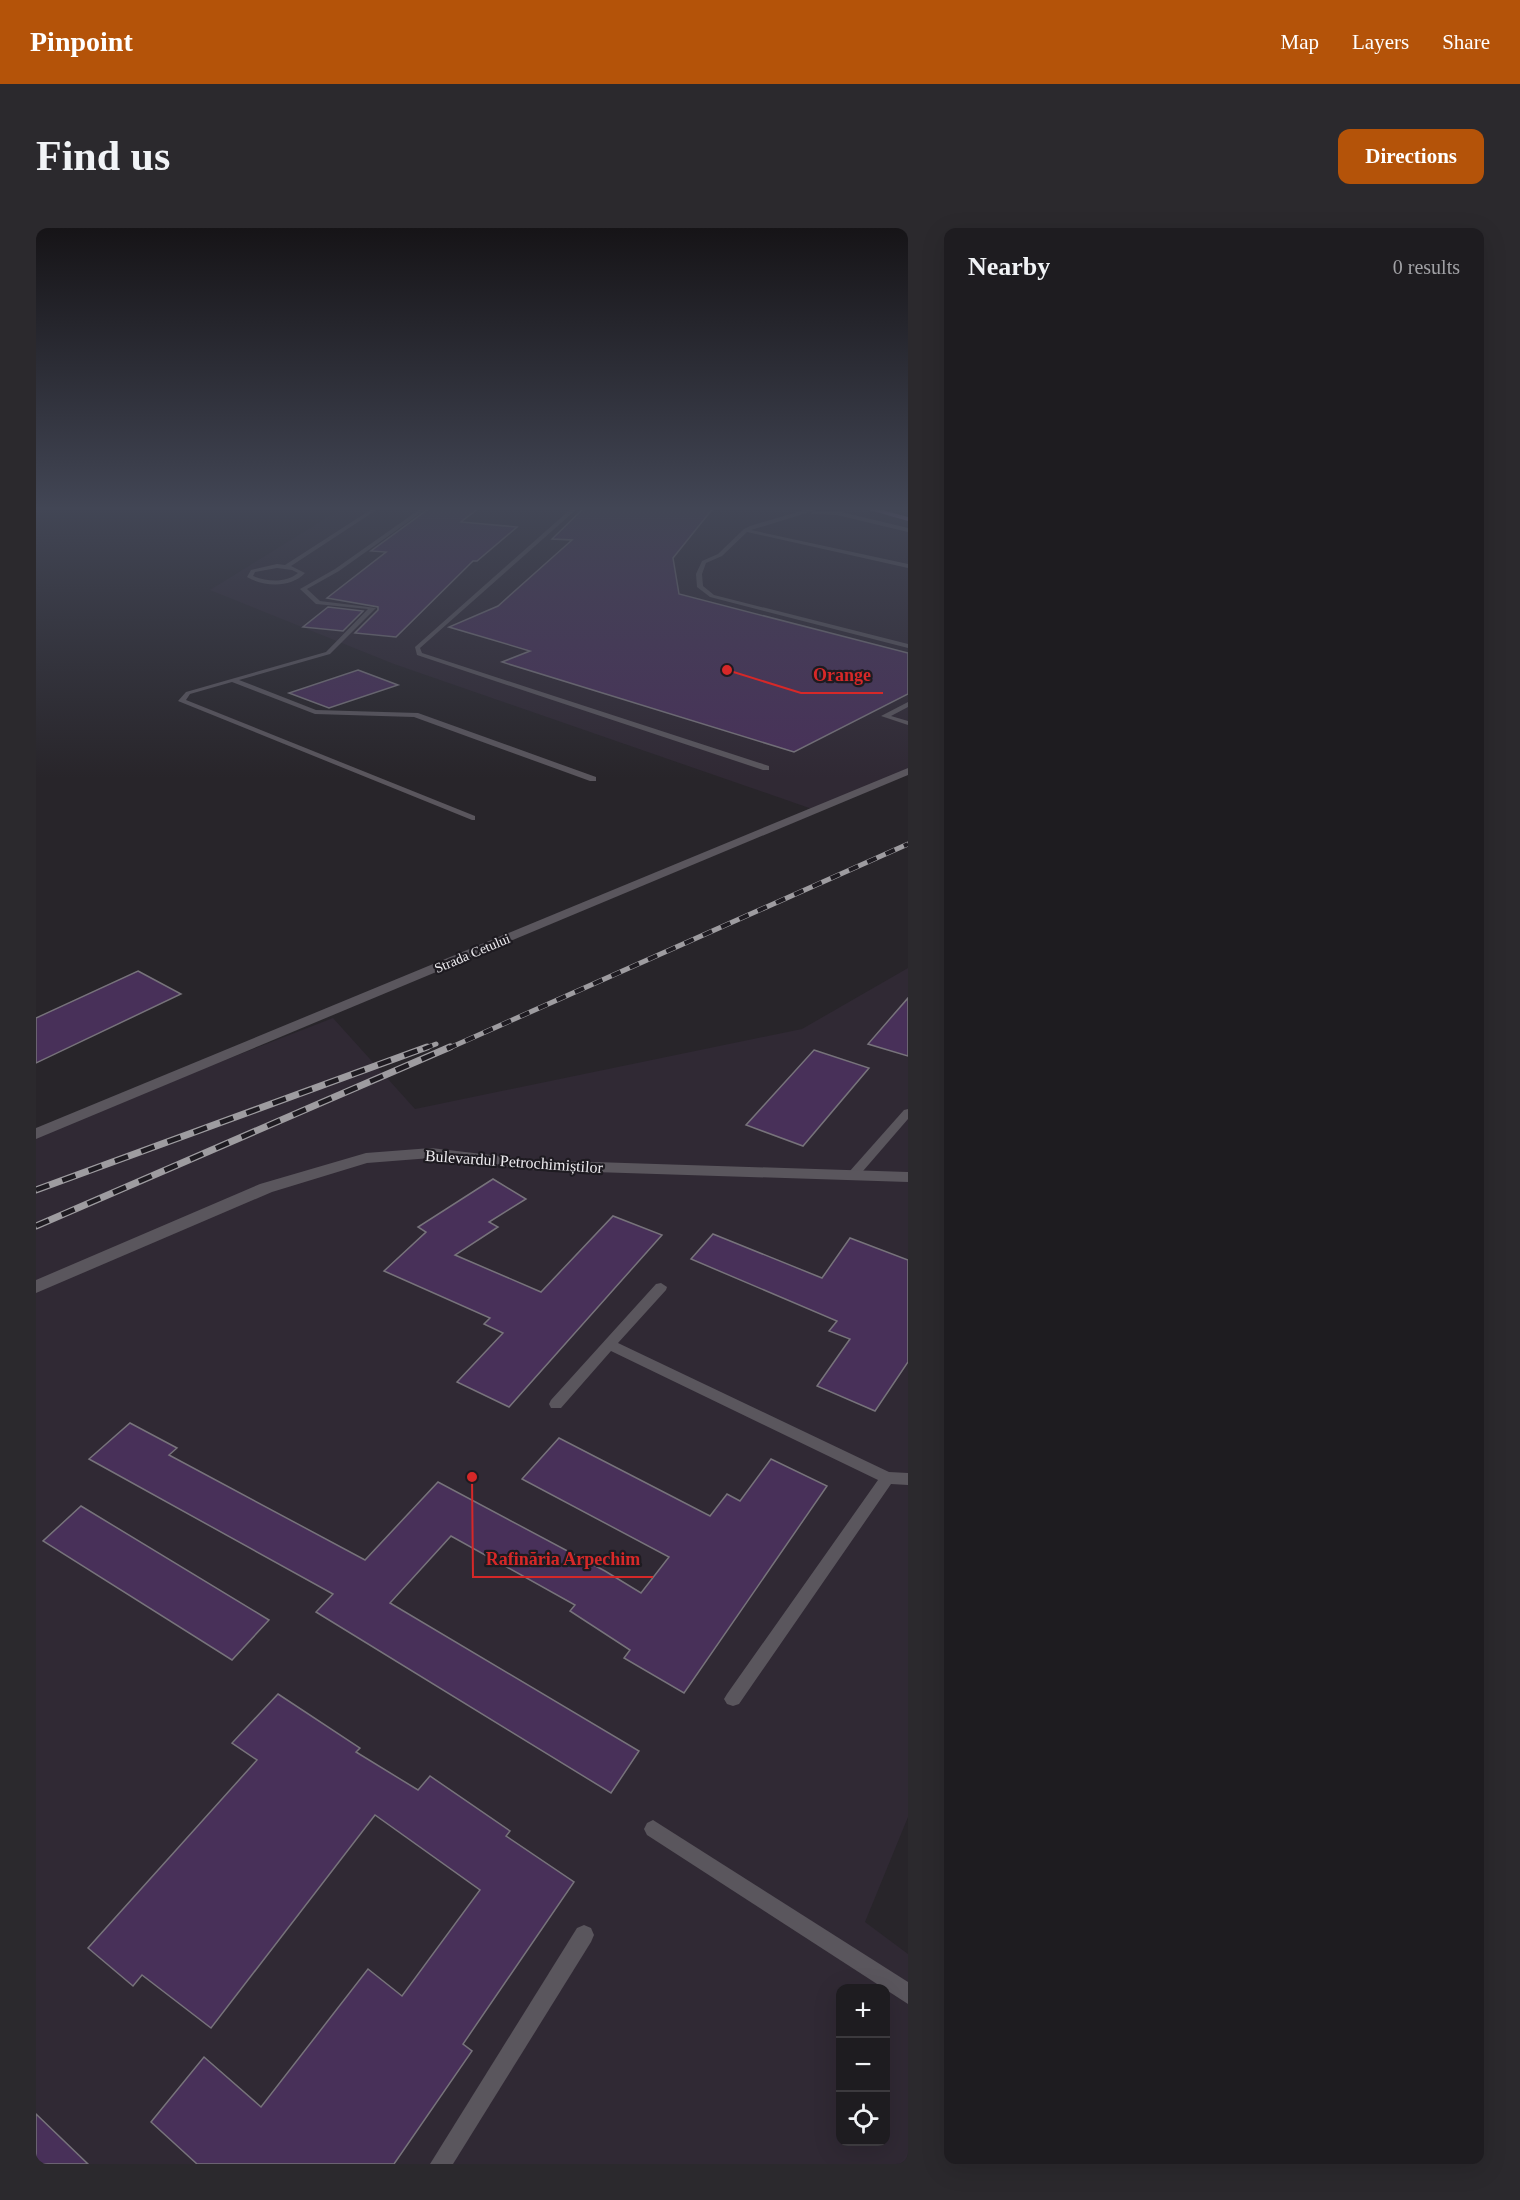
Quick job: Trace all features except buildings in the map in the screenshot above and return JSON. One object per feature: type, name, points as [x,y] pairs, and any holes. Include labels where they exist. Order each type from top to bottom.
[{"type":"street","name":"Strada Cetului","points":[[36,1134],[908,771]]},
{"type":"street","name":"Bulevardul Petrochimiștilor","points":[[36,1287],[266,1188],[366,1158],[431,1153],[534,1165],[908,1177]]},
{"type":"lane","points":[[311,597],[318,603],[373,608],[328,653],[188,693],[182,701],[472,818]]},
{"type":"lane","points":[[474,597],[417,648],[419,654],[766,768]]},
{"type":"lane","points":[[723,597],[908,646]]},
{"type":"lane","points":[[232,680],[315,712],[415,714],[593,779]]},
{"type":"lane","points":[[908,704],[885,716],[908,723]]},
{"type":"lane","points":[[853,1175],[908,1112]]},
{"type":"lane","points":[[556,1404],[661,1287]]},
{"type":"lane","points":[[609,1344],[887,1478],[908,1479]]},
{"type":"lane","points":[[733,1699],[887,1478]]},
{"type":"lane","points":[[652,1829],[908,1994]]},
{"type":"lane","points":[[441,2164],[584,1935]]},
{"type":"shaded area","points":[[228,597],[908,597],[908,771],[815,810],[394,664]]},
{"type":"shaded area","points":[[908,968],[908,1817],[865,1922],[908,1954],[908,2164],[36,2164],[36,1137],[96,1110],[333,1018],[415,1109],[802,1029]]},
{"type":"railway","points":[[447,1049],[908,844]]},
{"type":"railway","points":[[423,1049],[436,1044]]},
{"type":"railway","points":[[36,1190],[427,1047]]},
{"type":"railway","points":[[36,1226],[450,1047]]},
{"type":"place","name":"Orange","points":[[727,670]]},
{"type":"place","name":"Rafinăria Arpechim","points":[[472,1477]]}]
